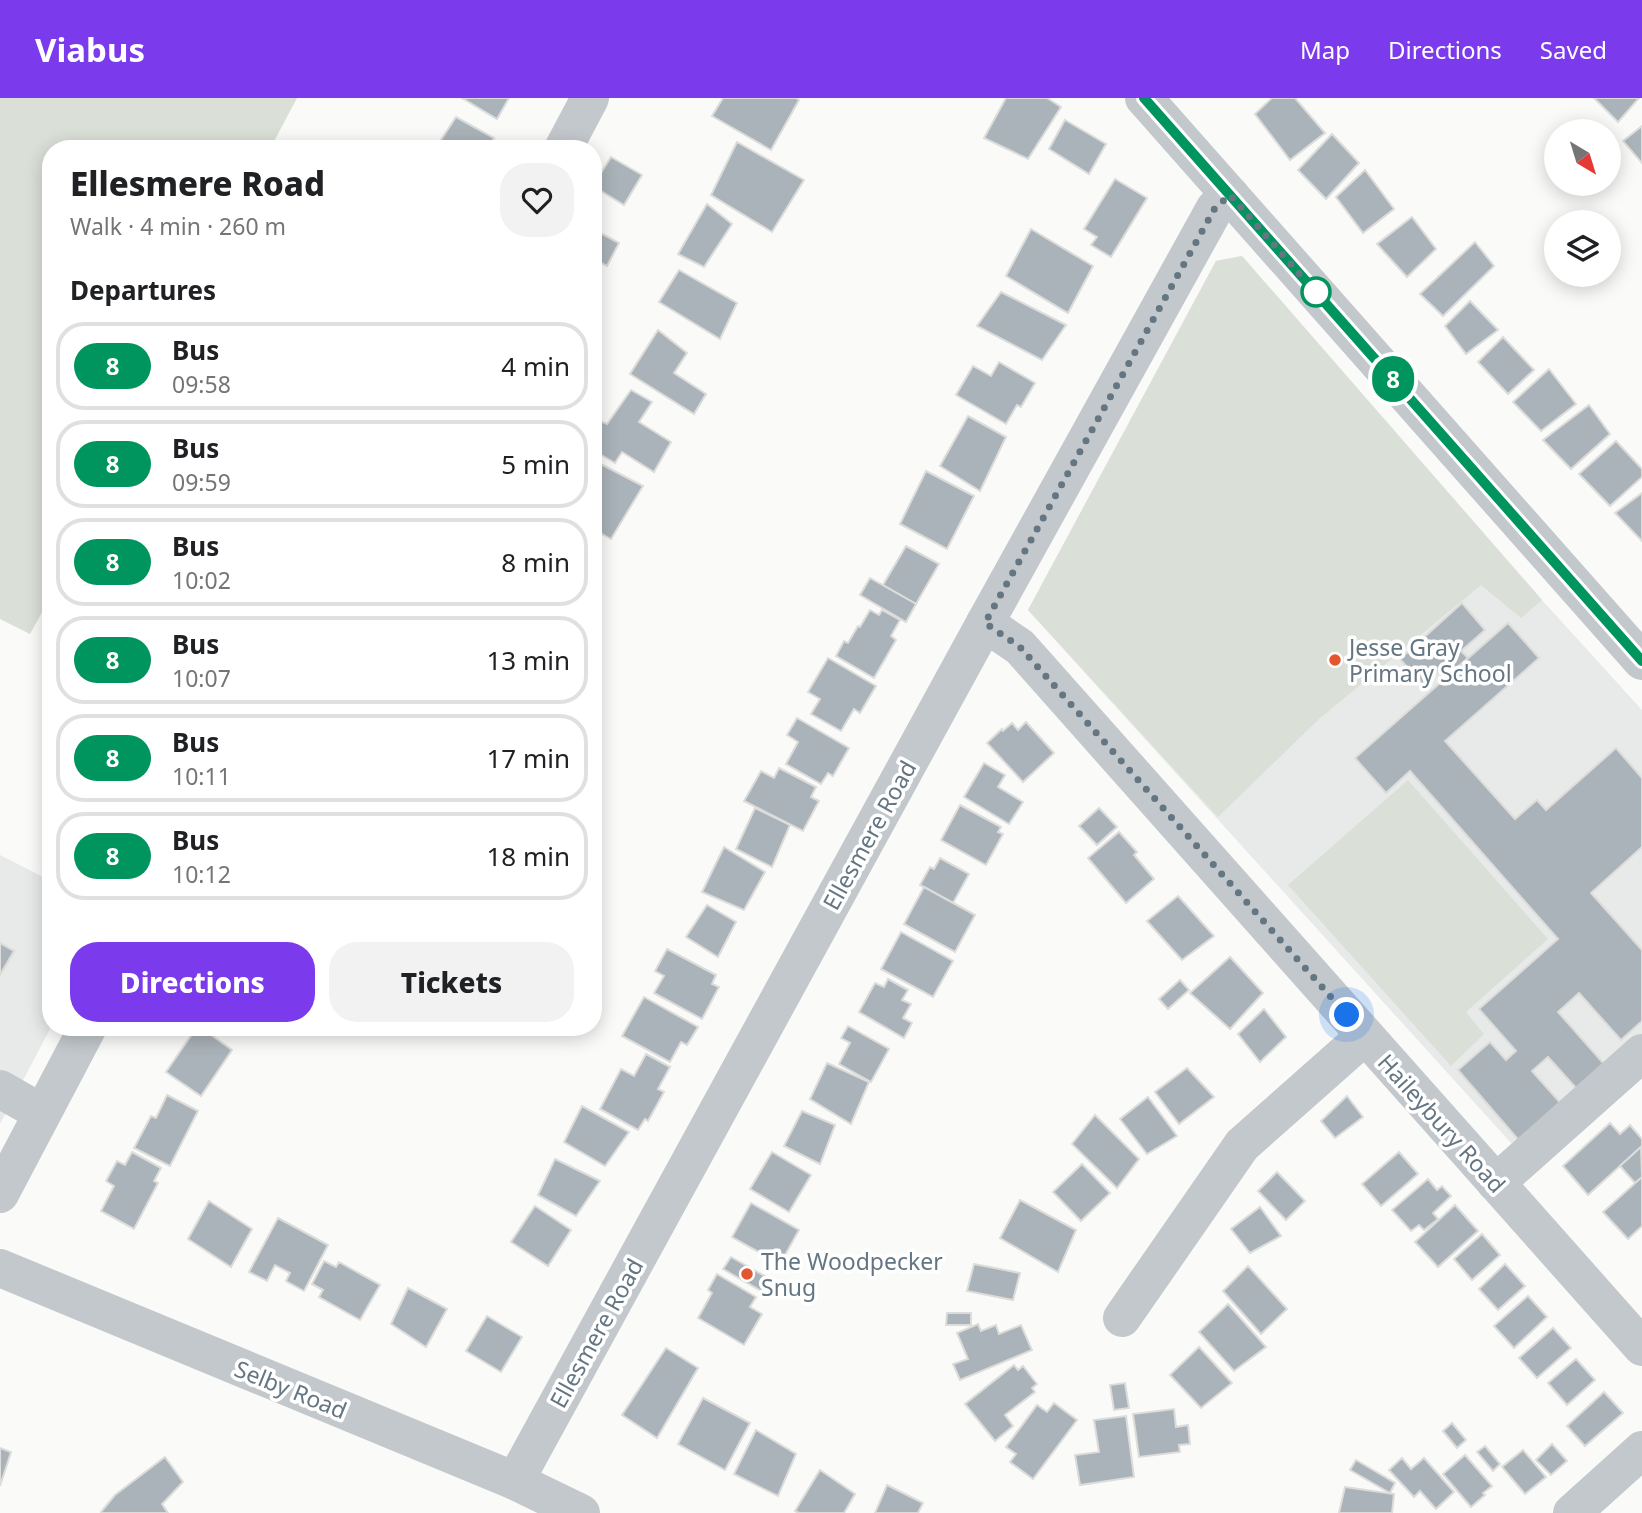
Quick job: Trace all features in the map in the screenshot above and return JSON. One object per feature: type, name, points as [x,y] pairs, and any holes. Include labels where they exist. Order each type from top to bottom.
[{"type":"street","points":[[568,140],[590,98]]},
{"type":"street","points":[[1144,98],[1642,661]]},
{"type":"street","name":"Ellesmere Road","points":[[514,1481],[1215,208],[1230,195]]},
{"type":"street","name":"Haileybury Road","points":[[985,623],[1020,647],[1642,1348]]},
{"type":"street","points":[[0,1194],[83,1036]]},
{"type":"street","points":[[1122,1318],[1242,1145],[1365,1036]]},
{"type":"street","points":[[1496,1183],[1642,1053]]},
{"type":"street","points":[[0,1089],[42,1114]]},
{"type":"street","name":"Selby Road","points":[[0,1268],[514,1481],[581,1513]]},
{"type":"street","points":[[1572,1513],[1642,1450]]},
{"type":"shaded area","points":[[0,98],[297,98],[275,140],[42,140],[42,612],[30,634],[0,619]]},
{"type":"shaded area","name":"Jesse Gray Primary School","points":[[1242,256],[1542,600],[1642,710],[1642,1067],[1530,1164],[1028,610],[1216,261]]},
{"type":"shaded area","points":[[1242,256],[1542,600],[1521,618],[1481,585],[1319,719],[1218,817],[1028,610],[1216,261]]},
{"type":"shaded area","points":[[1408,780],[1548,939],[1466,1012],[1484,1034],[1451,1066],[1288,885]]},
{"type":"shaded area","points":[[0,855],[42,876],[42,1036],[46,1036],[0,1124]]},
{"type":"building","points":[[462,98],[509,98],[497,119]]},
{"type":"building","points":[[723,98],[799,100],[771,150],[712,116]]},
{"type":"building","points":[[1006,98],[1047,98],[1061,107],[1028,159],[984,138]]},
{"type":"building","points":[[1272,98],[1295,98],[1325,133],[1290,160],[1255,114]]},
{"type":"building","points":[[1594,98],[1639,98],[1621,119],[1615,119]]},
{"type":"building","points":[[456,117],[494,138],[493,140],[441,140]]},
{"type":"building","points":[[1065,120],[1106,144],[1089,174],[1049,149]]},
{"type":"building","points":[[1642,126],[1642,163],[1623,141]]},
{"type":"building","points":[[1332,134],[1359,163],[1326,199],[1298,170]]},
{"type":"building","points":[[737,142],[804,180],[772,232],[711,195]]},
{"type":"building","points":[[611,157],[642,175],[624,205],[602,192],[602,172]]},
{"type":"building","points":[[1365,170],[1394,209],[1363,233],[1336,197]]},
{"type":"building","points":[[1115,179],[1147,198],[1111,257],[1091,245],[1097,237],[1084,229]]},
{"type":"building","points":[[707,204],[732,224],[704,267],[678,254]]},
{"type":"building","points":[[1412,217],[1436,249],[1407,277],[1377,244]]},
{"type":"building","points":[[1031,229],[1093,266],[1068,313],[1006,276]]},
{"type":"building","points":[[602,234],[619,243],[607,266],[602,263]]},
{"type":"building","points":[[1475,242],[1494,266],[1443,316],[1420,294]]},
{"type":"building","points":[[679,270],[737,303],[720,339],[659,302]]},
{"type":"building","points":[[1001,292],[1066,325],[1042,360],[977,326]]},
{"type":"building","points":[[1470,301],[1498,330],[1466,354],[1445,326]]},
{"type":"building","points":[[658,330],[687,353],[674,373],[706,394],[694,414],[630,374]]},
{"type":"building","points":[[1503,337],[1534,370],[1508,394],[1478,362]]},
{"type":"building","points":[[999,362],[1035,383],[1021,407],[1017,405],[1006,424],[956,395],[973,366],[991,376]]},
{"type":"building","points":[[1549,369],[1576,404],[1541,431],[1513,402]]},
{"type":"building","points":[[631,390],[652,402],[639,422],[671,442],[654,472],[622,452],[615,463],[602,455],[602,422],[607,424]]},
{"type":"building","points":[[1589,405],[1610,434],[1571,469],[1543,440]]},
{"type":"building","points":[[968,416],[1006,437],[980,491],[940,466]]},
{"type":"building","points":[[1616,441],[1642,469],[1642,477],[1610,506],[1579,474]]},
{"type":"building","points":[[602,465],[643,486],[611,539],[602,534]]},
{"type":"building","points":[[926,471],[974,496],[947,549],[900,524]]},
{"type":"building","points":[[1642,493],[1642,541],[1615,513]]},
{"type":"building","points":[[906,546],[939,564],[916,604],[883,585]]},
{"type":"building","points":[[870,578],[916,604],[906,622],[860,595]]},
{"type":"building","points":[[1462,603],[1485,630],[1461,651],[1468,658],[1454,670],[1448,663],[1423,685],[1400,659]]},
{"type":"building","points":[[870,610],[879,615],[882,610],[900,620],[891,636],[896,640],[874,678],[836,656],[844,641],[848,643]]},
{"type":"building","name":"Jesse Gray Primary School","points":[[1508,623],[1539,658],[1445,741],[1515,819],[1537,800],[1546,810],[1616,748],[1642,778],[1642,847],[1591,893],[1642,950],[1642,1021],[1621,1040],[1579,993],[1558,1012],[1604,1064],[1576,1088],[1548,1057],[1532,1071],[1564,1107],[1522,1144],[1458,1070],[1490,1042],[1506,1060],[1516,1051],[1479,1009],[1558,939],[1410,771],[1386,793],[1355,758]]},
{"type":"building","points":[[828,658],[876,686],[860,713],[854,709],[841,731],[811,714],[820,699],[808,692]]},
{"type":"building","points":[[797,718],[849,748],[833,776],[828,773],[821,784],[786,764],[798,742],[787,735]]},
{"type":"building","points":[[1026,722],[1054,753],[1023,782],[987,743],[1012,723],[1018,730]]},
{"type":"building","points":[[984,763],[1005,775],[998,787],[1023,802],[1009,824],[964,797]]},
{"type":"building","points":[[779,768],[816,787],[811,797],[819,801],[803,831],[744,801],[761,771],[774,778]]},
{"type":"building","points":[[960,805],[1001,827],[998,832],[1003,834],[986,865],[941,840]]},
{"type":"building","points":[[755,808],[790,825],[772,867],[736,849]]},
{"type":"building","points":[[1099,808],[1117,827],[1097,845],[1079,826]]},
{"type":"building","points":[[1119,832],[1137,852],[1134,855],[1154,879],[1126,903],[1088,858]]},
{"type":"building","points":[[724,847],[765,872],[744,910],[702,892]]},
{"type":"building","points":[[940,858],[969,874],[953,903],[920,885],[930,867],[934,869]]},
{"type":"building","points":[[924,887],[975,915],[955,952],[904,924]]},
{"type":"building","points":[[1178,896],[1214,936],[1182,960],[1147,921]]},
{"type":"building","points":[[707,905],[736,922],[718,957],[686,937]]},
{"type":"building","points":[[901,932],[953,961],[933,997],[881,969]]},
{"type":"building","points":[[0,943],[14,951],[0,975]]},
{"type":"building","points":[[0,943],[14,951],[0,975]]},
{"type":"building","points":[[667,949],[716,975],[712,984],[719,987],[702,1019],[654,993],[664,976],[655,971]]},
{"type":"building","points":[[1230,957],[1263,993],[1230,1029],[1190,993]]},
{"type":"building","points":[[888,979],[908,990],[902,1000],[911,1004],[903,1018],[912,1023],[904,1038],[859,1012],[875,983],[884,987]]},
{"type":"building","points":[[1180,980],[1189,990],[1168,1009],[1159,999]]},
{"type":"building","points":[[644,997],[698,1027],[687,1045],[681,1042],[670,1062],[622,1036]]},
{"type":"building","points":[[1264,1009],[1286,1037],[1260,1062],[1238,1034]]},
{"type":"building","points":[[848,1026],[889,1049],[871,1082],[839,1064],[850,1043],[841,1038]]},
{"type":"building","points":[[191,1036],[213,1036],[232,1050],[201,1096],[166,1072]]},
{"type":"building","points":[[646,1054],[670,1067],[658,1089],[664,1092],[648,1121],[645,1119],[638,1130],[600,1109],[621,1069],[634,1076]]},
{"type":"building","points":[[827,1063],[869,1082],[851,1124],[810,1099]]},
{"type":"building","points":[[1187,1068],[1214,1097],[1179,1124],[1155,1092]]},
{"type":"building","points":[[167,1095],[198,1111],[170,1166],[134,1148],[151,1116],[156,1118]]},
{"type":"building","points":[[1347,1096],[1363,1117],[1335,1138],[1321,1121]]},
{"type":"building","points":[[1148,1097],[1177,1136],[1147,1154],[1120,1119]]},
{"type":"building","points":[[582,1106],[629,1132],[605,1166],[564,1142]]},
{"type":"building","points":[[802,1111],[835,1125],[820,1164],[784,1146]]},
{"type":"building","points":[[1095,1115],[1139,1159],[1117,1188],[1072,1144]]},
{"type":"building","points":[[1610,1123],[1620,1134],[1630,1125],[1642,1139],[1642,1146],[1588,1195],[1563,1166]]},
{"type":"building","points":[[1641,1147],[1642,1177],[1635,1183],[1620,1166]]},
{"type":"building","points":[[132,1152],[161,1168],[154,1181],[158,1183],[134,1229],[101,1211],[114,1186],[106,1181],[117,1161],[125,1165]]},
{"type":"building","points":[[772,1152],[811,1175],[789,1212],[750,1189]]},
{"type":"building","points":[[1399,1152],[1418,1174],[1381,1206],[1362,1184]]},
{"type":"building","points":[[555,1159],[600,1181],[576,1216],[538,1195]]},
{"type":"building","points":[[1082,1164],[1110,1193],[1081,1221],[1053,1192]]},
{"type":"building","points":[[1277,1172],[1305,1201],[1286,1220],[1258,1191]]},
{"type":"building","points":[[1642,1177],[1642,1226],[1628,1239],[1603,1212]]},
{"type":"building","points":[[1428,1179],[1437,1190],[1442,1186],[1451,1196],[1433,1213],[1438,1219],[1424,1230],[1419,1225],[1411,1231],[1392,1210]]},
{"type":"building","points":[[1020,1200],[1076,1230],[1058,1272],[1000,1238]]},
{"type":"building","points":[[209,1201],[252,1229],[231,1267],[188,1239]]},
{"type":"building","points":[[751,1203],[799,1230],[780,1264],[732,1237]]},
{"type":"building","points":[[1455,1205],[1478,1231],[1438,1267],[1415,1242]]},
{"type":"building","points":[[535,1206],[571,1230],[548,1266],[511,1242]]},
{"type":"building","points":[[1260,1207],[1281,1236],[1250,1253],[1231,1229]]},
{"type":"building","points":[[278,1218],[328,1245],[304,1291],[286,1281],[290,1273],[275,1265],[267,1281],[249,1272]]},
{"type":"building","points":[[1482,1234],[1500,1255],[1472,1280],[1454,1259]]},
{"type":"building","name":"The Woodpecker Snug","points":[[731,1257],[770,1279],[763,1292],[723,1269]]},
{"type":"building","points":[[324,1261],[336,1267],[339,1262],[380,1285],[360,1320],[319,1297],[323,1290],[312,1284]]},
{"type":"building","points":[[974,1264],[1020,1273],[1013,1300],[967,1291]]},
{"type":"building","points":[[1505,1264],[1525,1286],[1498,1310],[1479,1289]]},
{"type":"building","points":[[1248,1266],[1287,1309],[1261,1334],[1223,1291]]},
{"type":"building","points":[[717,1274],[756,1297],[750,1307],[762,1314],[744,1345],[698,1318],[712,1293],[708,1290]]},
{"type":"building","points":[[408,1288],[447,1309],[426,1347],[391,1324]]},
{"type":"building","points":[[1528,1296],[1547,1317],[1514,1348],[1494,1326]]},
{"type":"building","points":[[1228,1304],[1266,1347],[1234,1371],[1199,1332]]},
{"type":"building","points":[[947,1313],[971,1313],[971,1325],[946,1325]]},
{"type":"building","points":[[487,1316],[522,1337],[501,1372],[466,1351]]},
{"type":"building","points":[[978,1324],[981,1331],[996,1325],[999,1334],[1021,1325],[1032,1350],[960,1380],[953,1364],[968,1359],[957,1333]]},
{"type":"building","points":[[1553,1328],[1571,1348],[1537,1378],[1519,1358]]},
{"type":"building","points":[[1199,1347],[1232,1383],[1201,1408],[1170,1375]]},
{"type":"building","points":[[666,1348],[698,1368],[657,1438],[622,1415]]},
{"type":"building","points":[[1576,1359],[1595,1380],[1567,1405],[1548,1383]]},
{"type":"building","points":[[1014,1365],[1018,1370],[1023,1366],[1037,1384],[1032,1388],[1035,1392],[1005,1415],[1013,1426],[995,1441],[965,1404]]},
{"type":"building","points":[[1125,1383],[1129,1408],[1114,1410],[1110,1385]]},
{"type":"building","points":[[1604,1392],[1623,1413],[1585,1446],[1567,1426]]},
{"type":"building","points":[[703,1398],[750,1423],[725,1470],[678,1444]]},
{"type":"building","points":[[1054,1403],[1077,1420],[1033,1479],[1010,1462],[1016,1454],[1006,1447],[1037,1405],[1047,1412]]},
{"type":"building","points":[[1174,1409],[1176,1427],[1188,1425],[1190,1444],[1179,1445],[1180,1452],[1139,1457],[1133,1414]]},
{"type":"building","points":[[1126,1416],[1134,1477],[1080,1485],[1075,1455],[1099,1452],[1094,1420]]},
{"type":"building","points":[[1452,1423],[1466,1440],[1457,1448],[1443,1431]]},
{"type":"building","points":[[756,1430],[796,1454],[778,1496],[734,1474]]},
{"type":"building","points":[[1552,1444],[1567,1461],[1551,1475],[1536,1460]]},
{"type":"building","points":[[1485,1446],[1500,1464],[1493,1471],[1477,1452]]},
{"type":"building","points":[[0,1448],[11,1452],[0,1486]]},
{"type":"building","points":[[1523,1450],[1546,1477],[1525,1494],[1502,1467]]},
{"type":"building","points":[[1465,1455],[1492,1486],[1471,1507],[1443,1474]]},
{"type":"building","points":[[165,1457],[183,1482],[162,1504],[168,1513],[101,1512],[115,1495]]},
{"type":"building","points":[[1402,1458],[1411,1469],[1424,1458],[1454,1492],[1436,1509],[1420,1491],[1414,1497],[1389,1470]]},
{"type":"building","points":[[1356,1460],[1395,1483],[1390,1493],[1350,1470]]},
{"type":"building","points":[[820,1470],[855,1494],[844,1513],[795,1511]]},
{"type":"building","points":[[887,1485],[923,1503],[918,1513],[875,1513]]},
{"type":"building","points":[[1345,1487],[1394,1494],[1392,1513],[1339,1513]]},
{"type":"bus line","name":"8","points":[[1144,98],[1642,661]]},
{"type":"place","name":"Jesse Gray Primary School","points":[[1335,660]]},
{"type":"place","name":"The Woodpecker Snug","points":[[747,1274]]},
{"type":"route","points":[[1316,292],[1320,297],[1230,195],[1215,208],[985,623],[1020,647],[1347,1015]]}]
